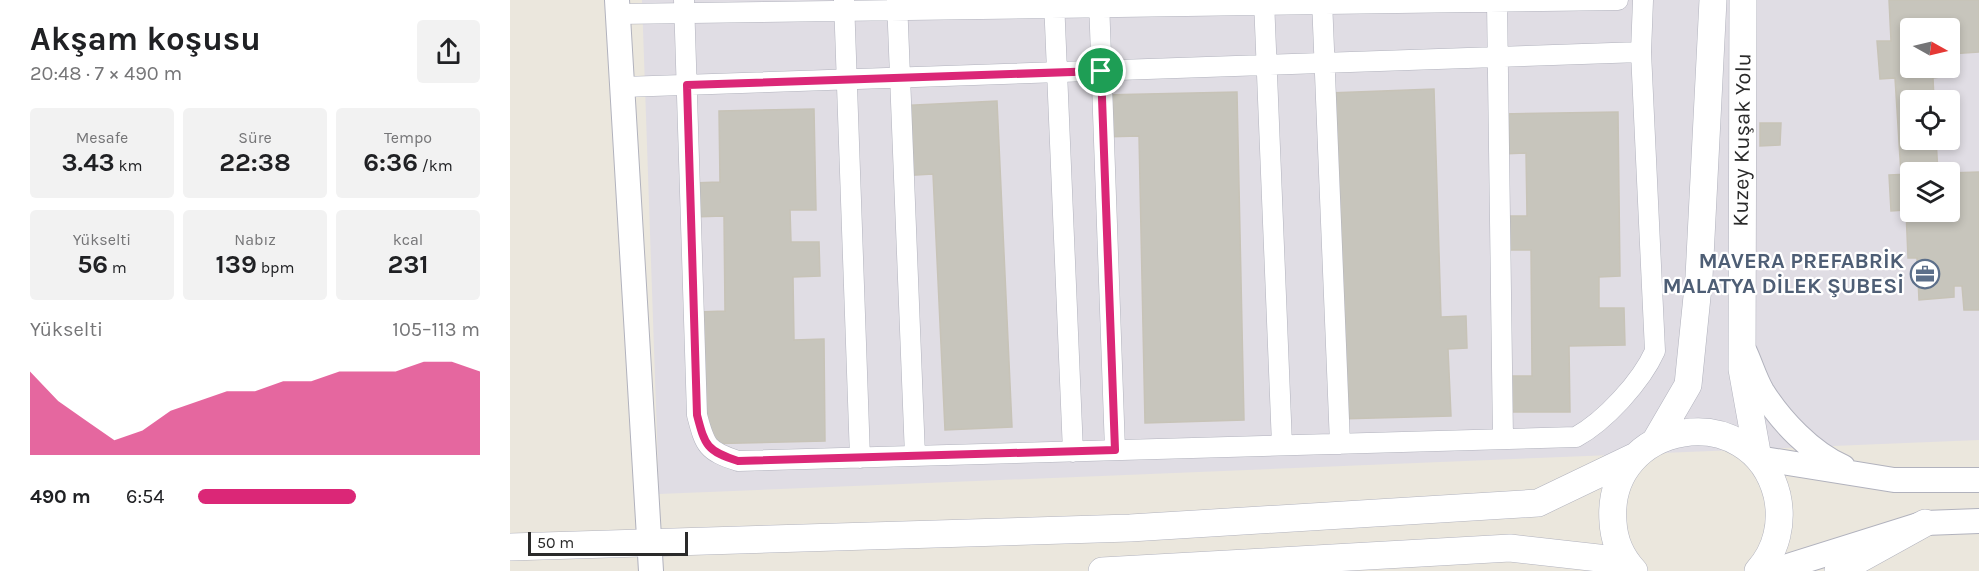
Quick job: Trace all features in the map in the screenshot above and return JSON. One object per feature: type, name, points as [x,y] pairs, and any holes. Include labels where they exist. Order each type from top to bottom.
[{"type":"main road","name":"Kuzey Kuşak Yolu","points":[[1656,440],[1688,385],[1699,277],[1713,0]]},
{"type":"main road","name":"Kuzey Kuşak Yolu","points":[[1743,0],[1742,369],[1758,458]]},
{"type":"main road","points":[[510,547],[1130,528],[1538,503],[1634,457],[1656,440],[1683,431],[1710,432],[1736,441],[1758,458],[1773,482],[1780,509],[1778,536],[1766,562],[1758,571]]},
{"type":"main road","points":[[1629,566],[1614,535],[1612,507],[1619,481],[1634,457]]},
{"type":"main road","points":[[1838,571],[1925,523]]},
{"type":"main road","points":[[1102,571],[1510,548],[1629,566]]},
{"type":"main road","points":[[1510,548],[1549,571]]},
{"type":"street","points":[[651,571],[617,7],[1618,0]]},
{"type":"street","points":[[684,6],[697,415],[707,448],[718,455],[738,461],[1576,437],[1596,426],[1648,367],[1654,351],[1641,52],[1643,0]]},
{"type":"street","points":[[1264,2],[1282,446]]},
{"type":"street","points":[[1322,2],[1340,444]]},
{"type":"street","points":[[1497,2],[1503,439]]},
{"type":"street","points":[[1099,3],[1115,450]]},
{"type":"street","points":[[1054,4],[1073,452]]},
{"type":"street","points":[[844,5],[860,458]]},
{"type":"street","points":[[897,5],[915,456]]},
{"type":"street","points":[[623,87],[1641,52]]},
{"type":"street","points":[[1742,343],[1762,390],[1805,441],[1827,460],[1843,467],[1894,480]]},
{"type":"street","points":[[1758,458],[1894,480],[1979,480]]},
{"type":"street","points":[[1772,571],[1925,523],[1979,520]]},
{"type":"shaded area","points":[[642,0],[1979,0],[1979,440],[659,494]]},
{"type":"building","points":[[1889,0],[1979,0],[1979,52],[1960,53],[1960,18],[1900,18],[1900,78],[1933,78],[1934,90],[1900,90],[1900,150],[1937,150],[1937,162],[1900,162],[1895,78],[1880,79],[1877,41],[1891,41]]},
{"type":"building","points":[[1434,89],[1441,317],[1466,316],[1467,348],[1448,349],[1451,416],[1338,419],[1329,93]]},
{"type":"building","points":[[1237,92],[1244,420],[1145,423],[1139,136],[1102,137],[1101,95]]},
{"type":"building","points":[[997,101],[1012,427],[945,430],[933,174],[899,176],[895,106]]},
{"type":"building","points":[[814,109],[816,210],[790,210],[791,242],[819,242],[820,276],[793,277],[794,340],[824,339],[825,441],[700,444],[698,312],[725,311],[724,216],[692,217],[692,183],[720,182],[719,111]]},
{"type":"building","points":[[1618,112],[1620,276],[1599,277],[1599,308],[1624,308],[1625,345],[1569,346],[1570,412],[1511,412],[1511,376],[1532,376],[1531,250],[1505,250],[1504,216],[1527,216],[1526,153],[1501,154],[1501,114]]},
{"type":"building","points":[[1760,123],[1781,123],[1780,145],[1760,146]]},
{"type":"building","points":[[1979,172],[1979,310],[1964,310],[1962,286],[1954,286],[1954,297],[1919,300],[1917,258],[1908,258],[1906,222],[1960,222],[1960,173]]},
{"type":"building","points":[[1900,174],[1900,210],[1891,211],[1889,175]]},
{"type":"place","name":"MAVERA PREFABRİK MALATYA DİLEK ŞUBESİ","points":[[1925,274]]},
{"type":"route","points":[[1101,71],[1115,450],[738,461],[718,455],[707,448],[697,415],[687,85],[1101,71]]}]
